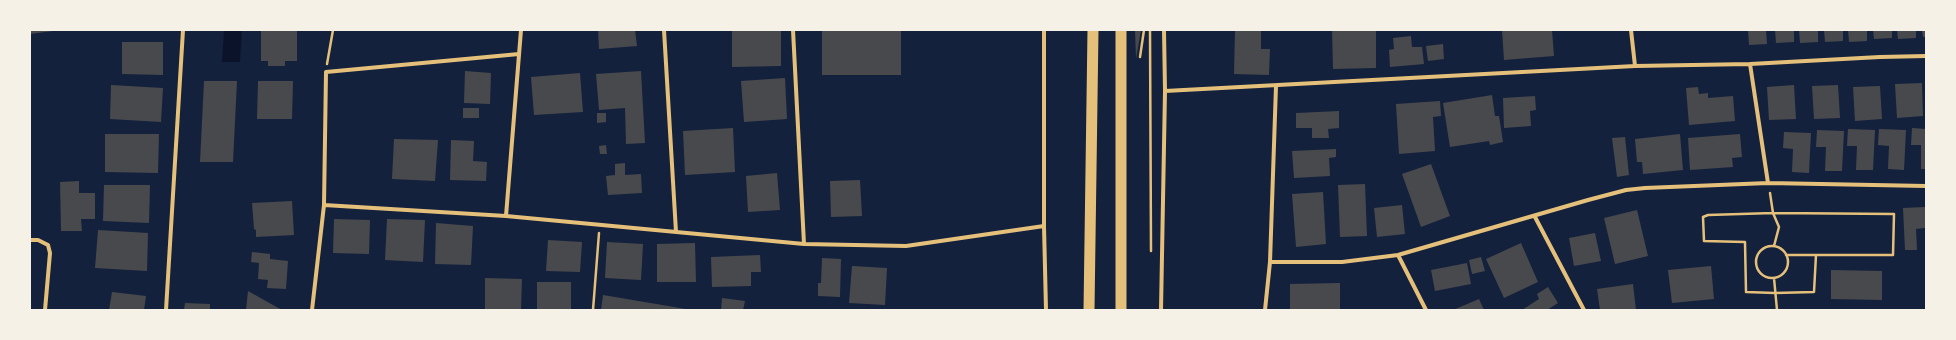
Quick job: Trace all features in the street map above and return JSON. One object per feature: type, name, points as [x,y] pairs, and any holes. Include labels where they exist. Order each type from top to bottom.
[{"type":"highway","points":[[1089,310],[1093,30]]},
{"type":"highway","points":[[1121,30],[1121,310]]},
{"type":"street","points":[[166,310],[183,30]]},
{"type":"street","points":[[506,216],[521,30]]},
{"type":"street","points":[[664,30],[676,232]]},
{"type":"street","points":[[792,30],[804,244]]},
{"type":"street","points":[[1044,30],[1044,226],[1046,310]]},
{"type":"street","points":[[1161,310],[1165,91],[1164,30]]},
{"type":"street","points":[[1631,30],[1634,66]]},
{"type":"street","points":[[312,310],[324,205],[326,72],[519,54]]},
{"type":"street","points":[[1165,91],[1634,66],[1750,64],[1926,56]]},
{"type":"street","points":[[1750,64],[1768,183]]},
{"type":"street","points":[[1265,310],[1270,262],[1276,86]]},
{"type":"street","points":[[1270,262],[1342,262],[1398,255],[1626,190],[1768,183],[1926,186]]},
{"type":"street","points":[[324,205],[506,216],[804,244],[906,246],[1044,226]]},
{"type":"street","points":[[1535,217],[1584,310]]},
{"type":"street","points":[[30,240],[38,240],[48,245],[50,253],[45,310]]},
{"type":"street","points":[[1398,255],[1426,310]]},
{"type":"path","points":[[326,72],[333,30]]},
{"type":"path","points":[[1140,57],[1144,30]]},
{"type":"path","points":[[1150,30],[1151,255]]},
{"type":"path","points":[[1768,183],[1773,213],[1779,227],[1774,246]]},
{"type":"path","points":[[1786,255],[1816,255],[1893,255],[1894,214],[1773,213],[1708,215],[1703,217],[1704,241],[1745,242],[1746,292],[1814,292],[1816,255]]},
{"type":"path","points":[[593,310],[600,225]]},
{"type":"path","points":[[1768,246],[1774,246],[1783,251],[1786,255],[1788,260],[1786,270],[1783,274],[1774,278],[1764,276],[1757,267],[1756,262],[1760,252],[1768,246]]},
{"type":"path","points":[[1774,278],[1776,310]]},
{"type":"water","points":[[224,30],[242,30],[240,62],[222,62]]},
{"type":"building","points":[[30,30],[53,30],[53,31],[30,34]]},
{"type":"building","points":[[261,30],[297,30],[297,61],[285,61],[285,66],[268,66],[268,61],[261,61]]},
{"type":"building","points":[[598,30],[635,30],[637,46],[599,49]]},
{"type":"building","points":[[732,30],[781,30],[781,66],[732,67]]},
{"type":"building","points":[[1135,30],[1141,30],[1136,59]]},
{"type":"building","points":[[1235,30],[1261,30],[1261,49],[1270,49],[1269,75],[1234,74]]},
{"type":"building","points":[[1332,30],[1376,30],[1376,68],[1333,69]]},
{"type":"building","points":[[1502,30],[1552,30],[1554,56],[1504,60]]},
{"type":"building","points":[[1748,30],[1766,30],[1767,44],[1749,45]]},
{"type":"building","points":[[1775,30],[1794,30],[1794,42],[1776,43]]},
{"type":"building","points":[[1799,30],[1818,30],[1818,42],[1800,43]]},
{"type":"building","points":[[1824,30],[1843,30],[1843,41],[1825,42]]},
{"type":"building","points":[[1848,30],[1867,30],[1867,41],[1849,42]]},
{"type":"building","points":[[1873,30],[1892,30],[1892,38],[1874,39]]},
{"type":"building","points":[[1897,30],[1916,30],[1916,38],[1898,39]]},
{"type":"building","points":[[1922,30],[1926,30],[1926,37],[1923,37]]},
{"type":"building","points":[[822,31],[901,31],[901,75],[822,75]]},
{"type":"building","points":[[1411,36],[1412,47],[1422,47],[1424,64],[1390,67],[1389,50],[1394,49],[1393,38]]},
{"type":"building","points":[[122,42],[163,42],[163,75],[122,74]]},
{"type":"building","points":[[1443,44],[1444,59],[1428,61],[1426,46]]},
{"type":"building","points":[[465,71],[491,73],[490,104],[464,103]]},
{"type":"building","points":[[641,71],[645,143],[626,144],[625,108],[599,110],[596,74]]},
{"type":"building","points":[[580,73],[583,112],[534,115],[531,77]]},
{"type":"building","points":[[785,78],[787,119],[744,122],[741,81]]},
{"type":"building","points":[[204,81],[237,81],[233,162],[200,162]]},
{"type":"building","points":[[258,81],[293,81],[292,119],[257,119]]},
{"type":"building","points":[[1922,83],[1923,116],[1897,118],[1895,84]]},
{"type":"building","points":[[111,85],[163,88],[161,122],[110,119]]},
{"type":"building","points":[[1794,85],[1796,119],[1769,120],[1767,87]]},
{"type":"building","points":[[1838,85],[1840,118],[1814,119],[1812,86]]},
{"type":"building","points":[[1880,86],[1882,119],[1855,121],[1853,87]]},
{"type":"building","points":[[1698,87],[1699,94],[1708,93],[1708,98],[1733,96],[1735,121],[1689,125],[1686,88]]},
{"type":"building","points":[[1492,95],[1495,116],[1499,116],[1503,142],[1490,145],[1489,141],[1450,147],[1443,103]]},
{"type":"building","points":[[1535,96],[1536,110],[1530,111],[1531,126],[1504,128],[1503,98]]},
{"type":"building","points":[[1440,101],[1441,116],[1433,117],[1435,151],[1399,154],[1396,104]]},
{"type":"building","points":[[463,108],[479,108],[479,118],[463,118]]},
{"type":"building","points":[[1339,111],[1339,128],[1328,129],[1329,138],[1312,138],[1312,128],[1296,128],[1296,113]]},
{"type":"building","points":[[597,113],[606,113],[606,122],[597,123]]},
{"type":"building","points":[[733,128],[735,172],[685,175],[683,131]]},
{"type":"building","points":[[1912,128],[1926,129],[1926,169],[1921,169],[1921,145],[1911,145]]},
{"type":"building","points":[[1848,129],[1875,130],[1873,170],[1856,170],[1857,146],[1847,146]]},
{"type":"building","points":[[1879,129],[1906,130],[1904,170],[1888,169],[1889,146],[1878,145]]},
{"type":"building","points":[[1817,130],[1844,131],[1842,171],[1825,171],[1826,147],[1816,147]]},
{"type":"building","points":[[1784,132],[1811,133],[1809,173],[1792,172],[1793,149],[1783,148]]},
{"type":"building","points":[[105,134],[159,134],[158,173],[105,172]]},
{"type":"building","points":[[1680,134],[1683,170],[1643,174],[1642,162],[1637,162],[1635,139]]},
{"type":"building","points":[[1740,134],[1742,157],[1732,158],[1733,167],[1690,170],[1688,138]]},
{"type":"building","points":[[1625,137],[1629,175],[1617,177],[1612,138]]},
{"type":"building","points":[[394,139],[438,140],[435,181],[392,179]]},
{"type":"building","points":[[451,140],[474,141],[473,161],[487,162],[486,181],[450,180]]},
{"type":"building","points":[[606,145],[607,154],[600,154],[599,146]]},
{"type":"building","points":[[1336,149],[1336,157],[1329,158],[1330,176],[1294,178],[1292,151]]},
{"type":"building","points":[[625,163],[625,175],[641,174],[642,193],[608,195],[606,176],[615,175],[615,164]]},
{"type":"building","points":[[1431,164],[1450,216],[1421,227],[1402,174]]},
{"type":"building","points":[[777,173],[780,210],[748,212],[746,176]]},
{"type":"building","points":[[860,180],[862,216],[831,217],[830,181]]},
{"type":"building","points":[[79,181],[79,193],[95,193],[95,219],[81,219],[82,231],[61,231],[60,182]]},
{"type":"building","points":[[1365,184],[1367,236],[1340,237],[1338,185]]},
{"type":"building","points":[[104,185],[150,185],[149,223],[103,221]]},
{"type":"building","points":[[1323,192],[1326,244],[1296,247],[1292,194]]},
{"type":"building","points":[[292,201],[294,235],[256,237],[252,203]]},
{"type":"building","points":[[1402,205],[1405,234],[1377,237],[1374,208]]},
{"type":"building","points":[[1925,207],[1925,228],[1916,229],[1917,250],[1905,250],[1903,208]]},
{"type":"building","points":[[1637,210],[1648,256],[1615,264],[1604,218]]},
{"type":"building","points":[[334,219],[370,220],[369,254],[333,253]]},
{"type":"building","points":[[387,219],[425,220],[423,262],[385,260]]},
{"type":"building","points":[[436,223],[473,226],[471,265],[435,264]]},
{"type":"building","points":[[98,230],[148,233],[147,271],[95,268]]},
{"type":"building","points":[[1595,233],[1601,261],[1574,266],[1569,238]]},
{"type":"building","points":[[548,240],[582,242],[580,272],[546,271]]},
{"type":"building","points":[[607,242],[643,244],[641,280],[605,278]]},
{"type":"building","points":[[695,243],[696,282],[657,282],[657,244]]},
{"type":"building","points":[[1521,243],[1538,282],[1504,298],[1486,259]]},
{"type":"building","points":[[252,252],[270,254],[270,259],[288,261],[286,289],[267,288],[268,280],[258,279],[259,263],[251,262]]},
{"type":"building","points":[[760,255],[761,272],[751,272],[751,286],[712,287],[711,257]]},
{"type":"building","points":[[1481,257],[1485,271],[1472,274],[1469,260]]},
{"type":"building","points":[[822,258],[841,259],[840,297],[818,296],[818,283],[821,283]]},
{"type":"building","points":[[1467,263],[1471,284],[1435,291],[1431,270]]},
{"type":"building","points":[[852,266],[887,268],[885,305],[849,303]]},
{"type":"building","points":[[1711,266],[1714,299],[1672,303],[1668,270]]},
{"type":"building","points":[[1831,270],[1882,271],[1882,300],[1831,299]]},
{"type":"building","points":[[485,278],[522,279],[521,310],[485,310]]},
{"type":"building","points":[[537,282],[571,282],[571,310],[537,310]]},
{"type":"building","points":[[1340,283],[1340,310],[1290,310],[1290,284]]},
{"type":"building","points":[[1633,284],[1636,310],[1600,310],[1597,289]]},
{"type":"building","points":[[1548,287],[1558,303],[1547,310],[1522,310],[1539,299],[1537,294]]},
{"type":"building","points":[[248,291],[282,310],[246,310]]},
{"type":"building","points":[[112,292],[146,296],[144,310],[109,310]]},
{"type":"building","points":[[603,295],[686,309],[686,310],[601,310]]},
{"type":"building","points":[[722,298],[745,301],[743,310],[721,310]]},
{"type":"building","points":[[1479,299],[1484,310],[1453,310]]},
{"type":"building","points":[[185,303],[210,304],[210,310],[184,310]]}]
